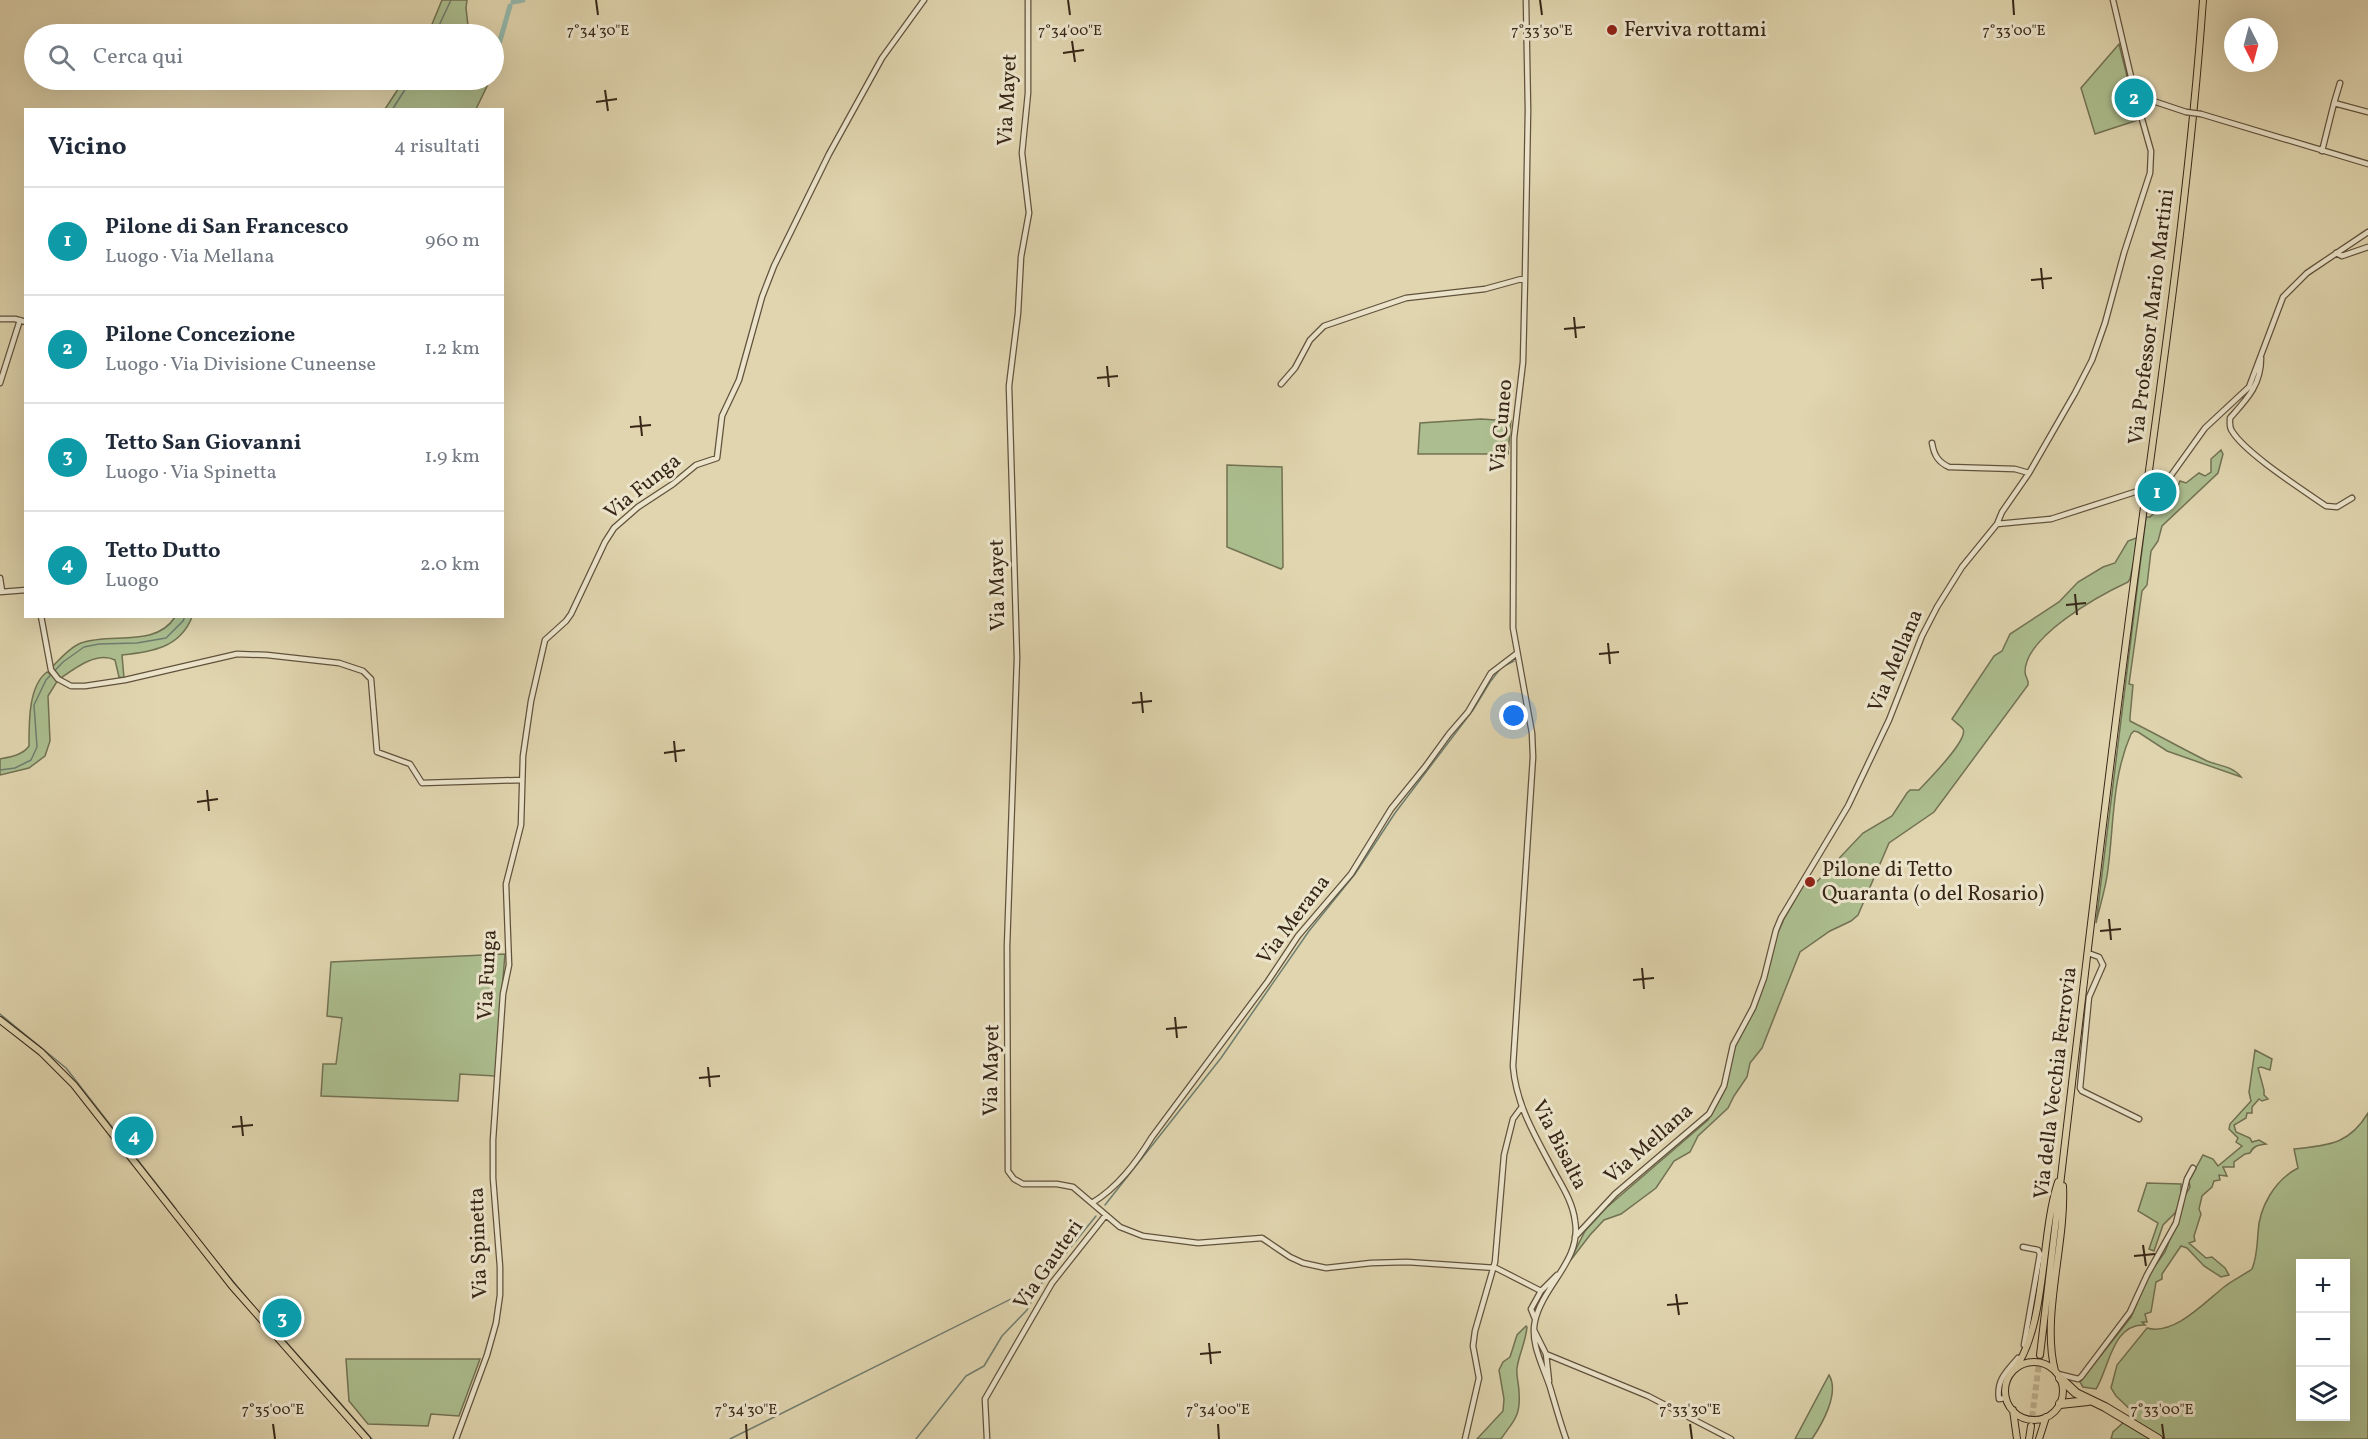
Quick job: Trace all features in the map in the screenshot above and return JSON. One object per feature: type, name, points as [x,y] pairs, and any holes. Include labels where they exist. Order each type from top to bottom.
[{"type":"highway","points":[[2058,1374],[2076,1393],[2095,1401],[2158,1439]]},
{"type":"highway","points":[[2060,1404],[2081,1400],[2095,1401]]},
{"type":"main road","name":"Via Professor Mario Martini","points":[[2105,815],[2128,626],[2157,422],[2196,88],[2203,0]]},
{"type":"main road","name":"Via della Vecchia Ferrovia","points":[[2040,1355],[2105,815]]},
{"type":"main road","points":[[0,1020],[41,1052],[74,1085],[245,1302],[367,1439]]},
{"type":"main road","points":[[2017,1439],[2012,1410],[2006,1398],[2007,1381],[2024,1357],[2031,1332],[2053,1197],[2062,1167]]},
{"type":"main road","points":[[2039,1439],[2046,1417],[2060,1404],[2063,1391],[2052,1359],[2051,1337],[2064,1212],[2062,1167]]},
{"type":"main road","points":[[2014,1370],[2026,1363],[2035,1362],[2044,1364],[2058,1374]]},
{"type":"main road","points":[[2012,1410],[2028,1419],[2046,1417]]},
{"type":"main road","points":[[2029,1439],[2031,1426]]},
{"type":"street","name":"Via Funga","points":[[500,1039],[503,994],[509,965],[506,884],[508,870],[519,838],[522,780],[531,701],[545,640],[571,614],[614,528],[638,507],[674,484],[696,465],[717,458],[722,416],[739,380],[762,297],[774,266],[829,154],[882,58],[924,0]]},
{"type":"street","name":"Via Mayet","points":[[1008,1171],[1007,947],[1017,658],[1009,386],[1018,313],[1021,257],[1029,213],[1022,153],[1028,93],[1028,0]]},
{"type":"street","name":"Via Cuneo","points":[[1526,0],[1528,110],[1525,278],[1523,362],[1514,438],[1513,628],[1533,745],[1527,852]]},
{"type":"street","name":"Via Mellana","points":[[1575,1237],[1615,1194],[1709,1114],[1724,1086],[1733,1044],[1753,1008],[1764,978],[1772,940],[1781,918],[1848,806],[1889,720],[1922,636],[1947,589],[1997,524],[2001,512],[2029,473],[2092,360],[2150,173],[2151,151],[2136,99],[2113,0]]},
{"type":"street","points":[[2322,151],[2340,83]]},
{"type":"street","points":[[2136,99],[2147,99],[2186,112],[2201,114],[2368,164]]},
{"type":"street","points":[[2334,103],[2368,112]]},
{"type":"street","points":[[1997,524],[2051,519],[2167,481],[2205,428],[2249,387],[2283,297],[2307,273],[2368,232]]},
{"type":"street","points":[[2336,253],[2342,256],[2368,247]]},
{"type":"street","points":[[1281,384],[1295,368],[1310,340],[1324,326],[1406,298],[1485,290],[1525,278]]},
{"type":"street","points":[[0,319],[23,321],[0,383]]},
{"type":"street","points":[[2261,353],[2259,380],[2252,393],[2230,418],[2230,428],[2236,438],[2326,506],[2337,507],[2352,498]]},
{"type":"street","points":[[1932,443],[1934,454],[1942,464],[1949,467],[2015,470],[2029,473]]},
{"type":"street","points":[[0,578],[1,592],[24,590]]},
{"type":"street","points":[[41,618],[51,670],[58,679],[71,686],[125,680],[237,654],[339,663],[363,671],[371,679],[377,752],[410,764],[422,783],[522,780]]},
{"type":"street","name":"Via Merana","points":[[1092,1203],[1112,1188],[1137,1161],[1304,928],[1351,874],[1391,809],[1468,712],[1491,673],[1516,654]]},
{"type":"street","name":"Via Bisalta","points":[[1527,852],[1513,1066],[1521,1108],[1570,1203],[1575,1221],[1575,1237],[1569,1256],[1535,1319],[1534,1329],[1536,1349],[1566,1439]]},
{"type":"street","points":[[2088,953],[2099,957],[2103,965],[2089,998],[2080,1088],[2139,1119]]},
{"type":"street","name":"Via Spinetta","points":[[456,1439],[487,1355],[496,1323],[500,1295],[493,1140],[500,1039]]},
{"type":"street","points":[[1465,1439],[1479,1378],[1473,1341],[1495,1262],[1504,1155],[1513,1119],[1521,1108]]},
{"type":"street","points":[[2058,1374],[2078,1379],[2081,1377],[2130,1312],[2175,1223],[2187,1179],[2193,1168]]},
{"type":"street","name":"Via Gauteri","points":[[987,1439],[985,1399],[1052,1283],[1105,1216],[1073,1187],[1057,1184],[1023,1184],[1014,1179],[1008,1171]]},
{"type":"street","points":[[1105,1216],[1128,1231],[1156,1239],[1198,1243],[1262,1238],[1290,1257],[1303,1263],[1326,1268],[1407,1262],[1493,1269],[1541,1291]]},
{"type":"street","points":[[2006,1398],[1999,1399],[1999,1386],[2005,1372],[2017,1360],[2023,1348],[2040,1257],[2038,1250],[2024,1247]]},
{"type":"street","points":[[1535,1319],[1531,1309],[1541,1291],[1559,1274]]},
{"type":"street","points":[[1534,1329],[1546,1354],[1549,1384]]},
{"type":"street","points":[[1546,1354],[1648,1396],[1731,1439]]},
{"type":"green space","points":[[442,0],[467,0],[468,24],[432,24]]},
{"type":"green space","points":[[2119,44],[2138,120],[2095,134],[2081,88]]},
{"type":"green space","points":[[397,90],[485,90],[476,108],[386,108]]},
{"type":"green space","points":[[1481,419],[1511,421],[1508,454],[1418,454],[1420,423]]},
{"type":"green space","points":[[2221,450],[2223,454],[2218,473],[2162,526],[2158,541],[2151,551],[2147,585],[2142,591],[2129,684],[2133,685],[2130,721],[2207,761],[2230,768],[2241,777],[2167,751],[2138,732],[2134,731],[2131,734],[2117,783],[2107,876],[2096,923],[2146,517],[2150,517],[2155,512],[2150,506],[2152,491],[2164,497],[2177,488],[2180,481],[2186,483],[2199,473],[2205,476],[2211,472],[2211,459]]},
{"type":"green space","points":[[1227,465],[1282,467],[1283,567],[1281,569],[1227,547]]},
{"type":"green space","points":[[2139,537],[2128,582],[2100,596],[2066,618],[2037,645],[2028,658],[2025,672],[2028,685],[1934,812],[1889,843],[1858,915],[1800,952],[1762,1048],[1750,1063],[1747,1077],[1728,1108],[1698,1136],[1690,1152],[1674,1161],[1656,1188],[1621,1214],[1604,1220],[1570,1261],[1585,1231],[1606,1208],[1708,1120],[1722,1095],[1735,1045],[1756,1007],[1775,939],[1803,886],[1812,887],[1863,833],[1892,816],[1907,793],[1910,790],[1919,790],[1954,751],[1960,742],[1963,729],[1952,719],[1994,656],[2002,651],[2010,634],[2059,602],[2078,582],[2103,567],[2115,563],[2128,541]]},
{"type":"green space","points":[[174,618],[192,618],[180,636],[172,642],[154,650],[122,655],[124,678],[119,677],[115,660],[108,658],[86,662],[61,678],[52,667],[69,650],[81,643],[145,636],[167,627]]},
{"type":"green space","points":[[47,672],[58,680],[48,696],[50,741],[45,756],[29,768],[0,775],[0,759],[20,754],[29,746],[33,696],[36,686]]},
{"type":"green space","points":[[505,954],[495,1076],[460,1074],[458,1101],[321,1096],[323,1064],[336,1064],[342,1018],[327,1016],[331,962]]},
{"type":"green space","points":[[2255,1050],[2272,1059],[2270,1070],[2258,1068],[2264,1095],[2268,1099],[2262,1101],[2259,1099],[2252,1107],[2252,1113],[2247,1113],[2246,1118],[2234,1125],[2236,1132],[2250,1138],[2252,1142],[2259,1140],[2266,1144],[2256,1146],[2250,1153],[2234,1162],[2234,1167],[2223,1167],[2227,1176],[2219,1175],[2220,1180],[2214,1181],[2212,1187],[2202,1196],[2195,1241],[2189,1243],[2206,1258],[2212,1257],[2225,1268],[2229,1275],[2221,1277],[2204,1266],[2187,1248],[2181,1246],[2162,1274],[2162,1279],[2156,1282],[2151,1312],[2145,1314],[2147,1322],[2142,1322],[2145,1325],[2134,1326],[2118,1339],[2096,1389],[2083,1387],[2080,1382],[2131,1317],[2150,1273],[2165,1252],[2183,1206],[2179,1205],[2175,1213],[2163,1225],[2154,1251],[2149,1249],[2158,1223],[2138,1211],[2147,1183],[2181,1184],[2181,1195],[2185,1196],[2190,1187],[2189,1181],[2203,1155],[2213,1159],[2218,1166],[2242,1146],[2236,1142],[2238,1138],[2229,1129],[2230,1124],[2251,1101],[2249,1092]]},
{"type":"green space","points":[[2368,1113],[2368,1439],[2111,1439],[2113,1432],[2134,1413],[2111,1388],[2117,1365],[2147,1328],[2168,1327],[2178,1322],[2252,1269],[2256,1256],[2259,1223],[2265,1204],[2282,1180],[2298,1168],[2294,1149],[2337,1142],[2353,1132]]},
{"type":"green space","points":[[1526,1326],[1517,1368],[1519,1407],[1515,1418],[1501,1439],[1477,1439],[1503,1411],[1504,1399],[1499,1370],[1503,1362],[1510,1357],[1517,1335]]},
{"type":"green space","points":[[346,1359],[480,1359],[459,1416],[431,1414],[428,1426],[368,1424],[349,1401]]},
{"type":"green space","points":[[1829,1375],[1832,1382],[1831,1399],[1820,1425],[1812,1439],[1795,1439]]},
{"type":"waterway","points":[[440,24],[451,0]]},
{"type":"waterway","points":[[513,2],[523,0]]},
{"type":"waterway","points":[[504,27],[510,6]]},
{"type":"waterway","points":[[393,108],[405,90]]},
{"type":"waterway","points":[[0,770],[15,768],[31,760],[37,747],[34,705],[46,680],[63,662],[84,647],[99,644],[137,643],[166,638],[184,618]]},
{"type":"waterway","points":[[1504,666],[1514,661]]},
{"type":"waterway","points":[[1105,1205],[1221,1058],[1309,931],[1355,874],[1395,813],[1473,710],[1500,669]]},
{"type":"waterway","points":[[0,1014],[66,1068],[176,1209]]},
{"type":"waterway","points":[[916,1439],[966,1376],[984,1366],[1002,1336],[1027,1310],[1041,1284],[1096,1216]]},
{"type":"waterway","points":[[212,1256],[261,1315]]},
{"type":"waterway","points":[[730,1439],[1041,1284]]},
{"type":"waterway","points":[[265,1318],[372,1439]]},
{"type":"tunnel","points":[[2031,1426],[2040,1355]]},
{"type":"place","name":"Ferviva rottami","points":[[1612,30]]},
{"type":"place","name":"Pilone Concezione","points":[[2134,98]]},
{"type":"place","name":"Pilone di San Francesco","points":[[2157,492]]},
{"type":"place","name":"Pilone di Tetto Quaranta (o del Rosario)","points":[[1810,882]]},
{"type":"place","name":"Tetto Dutto","points":[[134,1136]]},
{"type":"place","name":"Tetto San Giovanni","points":[[282,1318]]}]
